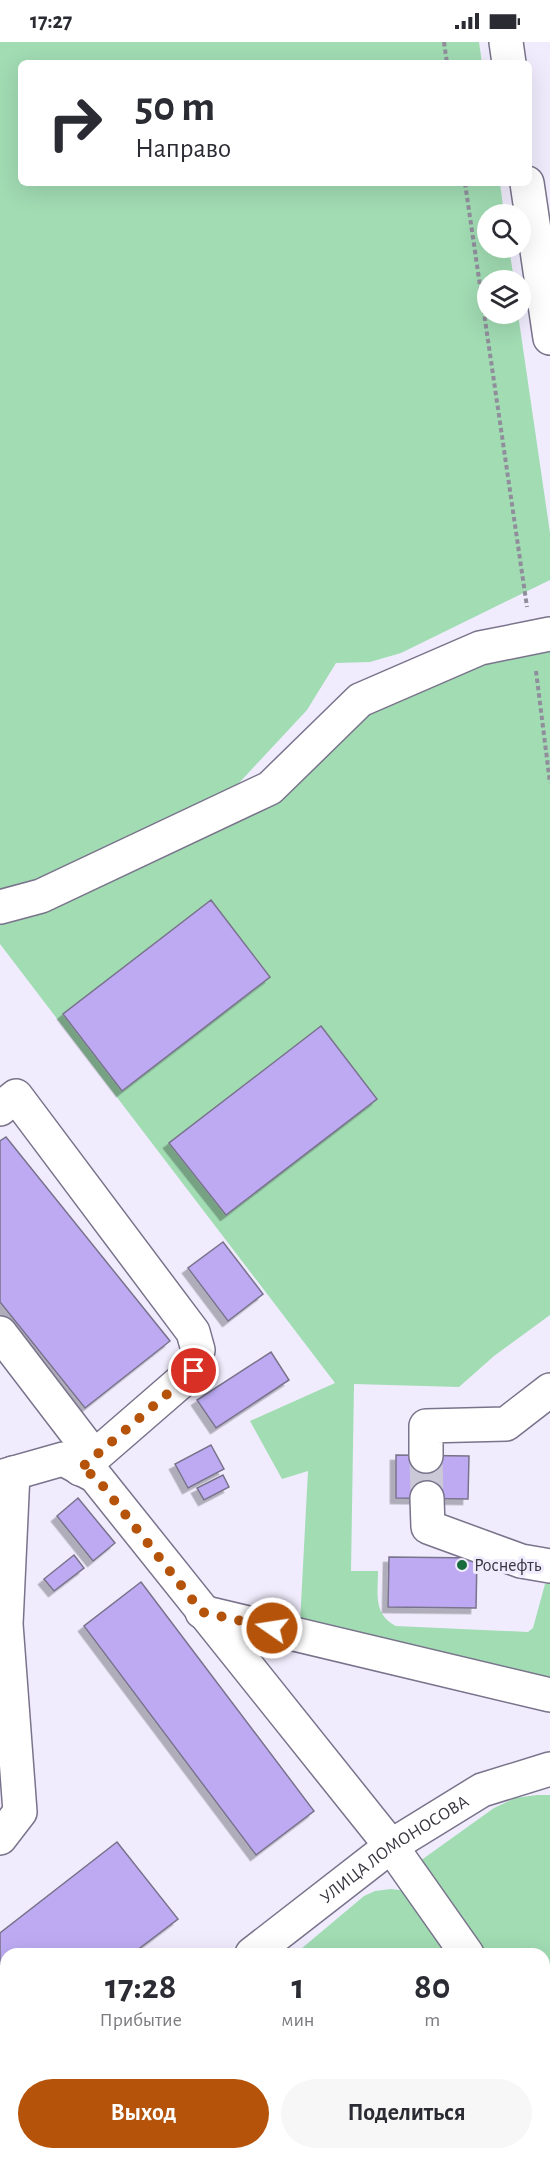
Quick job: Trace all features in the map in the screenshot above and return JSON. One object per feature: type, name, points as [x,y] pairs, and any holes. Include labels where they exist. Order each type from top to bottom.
[{"type":"street","points":[[506,42],[509,60]]},
{"type":"street","points":[[527,186],[550,338]]},
{"type":"street","points":[[0,907],[41,896],[270,788],[360,700],[480,648],[550,634]]},
{"type":"street","points":[[0,1109],[16,1096],[193,1332],[198,1350],[194,1371],[87,1462],[63,1460],[7,1475],[6,1624],[20,1812],[0,1838]]},
{"type":"street","points":[[0,1333],[95,1476],[390,1846],[463,1948]]},
{"type":"street","points":[[426,1456],[426,1426],[506,1424],[550,1390]]},
{"type":"street","points":[[428,1498],[428,1527],[521,1561],[550,1566]]},
{"type":"street","points":[[202,1612],[550,1695]]},
{"type":"street","name":"УЛИЦА ЛОМОНОСОВА","points":[[260,1948],[390,1846],[482,1790],[550,1768]]},
{"type":"path","points":[[444,42],[447,60]]},
{"type":"path","points":[[465,186],[528,608]]},
{"type":"path","points":[[535,666],[550,783]]},
{"type":"green space","points":[[0,42],[479,42],[482,60],[18,60],[18,186],[500,186],[503,204],[477,204],[477,258],[511,258],[512,270],[477,270],[477,324],[519,324],[550,533],[550,580],[401,653],[370,662],[336,663],[307,710],[238,784],[166,833],[0,897]]},
{"type":"green space","points":[[550,647],[550,1315],[494,1356],[459,1387],[354,1384],[351,1571],[378,1571],[378,1603],[383,1616],[396,1626],[528,1632],[533,1628],[545,1584],[550,1584],[550,1684],[300,1623],[308,1471],[282,1479],[250,1421],[335,1383],[0,944],[0,915],[207,819],[418,664]]},
{"type":"green space","points":[[550,1795],[550,1948],[478,1948],[420,1861],[494,1808],[515,1798]]},
{"type":"green space","points":[[391,1889],[408,1891],[444,1948],[302,1948],[364,1896],[375,1891]]},
{"type":"building","points":[[211,900],[270,977],[122,1091],[63,1014]]},
{"type":"building","points":[[321,1026],[377,1099],[226,1215],[169,1143]]},
{"type":"building","points":[[6,1137],[170,1341],[85,1408],[0,1302],[0,1141]]},
{"type":"building","points":[[223,1242],[263,1294],[228,1321],[188,1268]]},
{"type":"building","points":[[271,1352],[289,1380],[216,1428],[197,1400]]},
{"type":"building","points":[[211,1445],[224,1469],[188,1488],[175,1464]]},
{"type":"building","points":[[396,1455],[469,1456],[468,1499],[396,1498]]},
{"type":"building","points":[[223,1475],[229,1487],[204,1500],[197,1488]]},
{"type":"building","points":[[78,1498],[115,1543],[93,1561],[57,1516]]},
{"type":"building","points":[[74,1555],[84,1568],[54,1591],[44,1579]]},
{"type":"building","points":[[389,1557],[477,1558],[476,1608],[388,1607]]},
{"type":"building","points":[[141,1582],[314,1811],[256,1855],[84,1626]]},
{"type":"building","points":[[117,1842],[178,1919],[140,1948],[0,1948],[0,1933]]},
{"type":"tunnel","points":[[426,1456],[427,1498]]},
{"type":"place","name":"Роснефть","points":[[462,1565]]},
{"type":"route","points":[[194,1371],[80,1469],[95,1476],[202,1612],[272,1628]]}]
